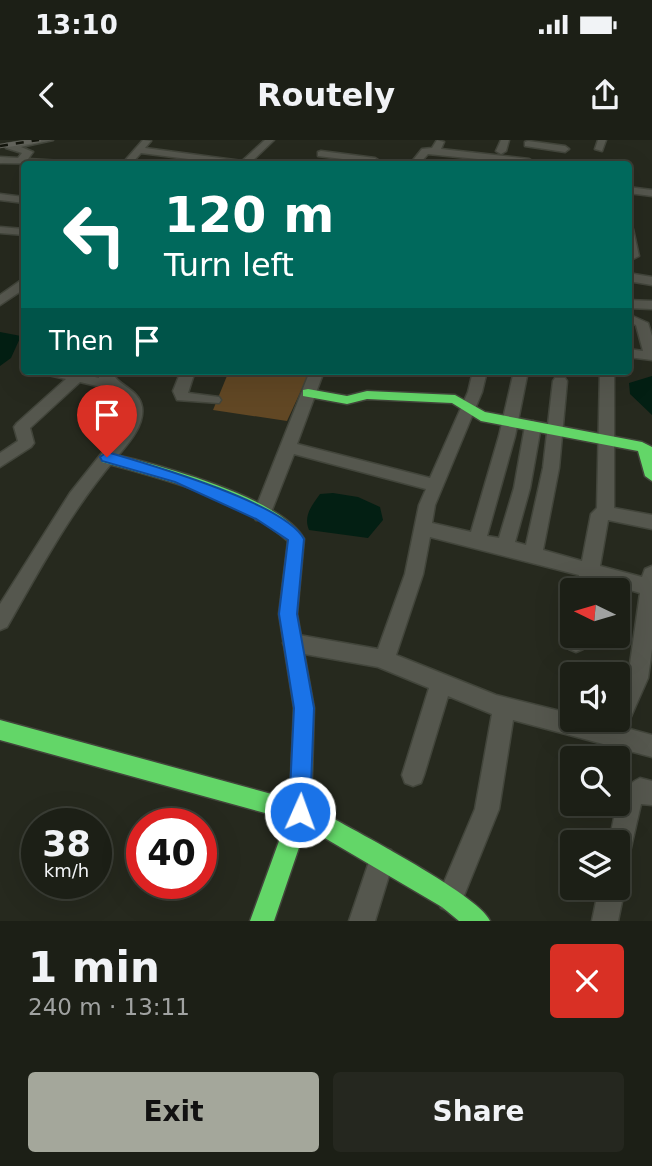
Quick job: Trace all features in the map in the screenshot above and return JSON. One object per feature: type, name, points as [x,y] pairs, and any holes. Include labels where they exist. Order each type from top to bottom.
[{"type":"street","points":[[3,152],[49,140]]},
{"type":"street","points":[[129,161],[148,140]]},
{"type":"street","points":[[247,161],[270,140]]},
{"type":"street","points":[[435,151],[441,140]]},
{"type":"street","points":[[501,151],[505,140]]},
{"type":"street","points":[[476,144],[477,149],[529,153]]},
{"type":"street","points":[[416,161],[424,152],[435,151],[477,161],[565,149]]},
{"type":"street","points":[[139,150],[222,161]]},
{"type":"street","points":[[3,152],[21,161]]},
{"type":"street","points":[[321,154],[371,161]]},
{"type":"street","points":[[632,190],[652,193]]},
{"type":"street","points":[[0,197],[21,200]]},
{"type":"street","points":[[0,230],[21,232]]},
{"type":"street","points":[[632,278],[652,281]]},
{"type":"street","points":[[0,301],[21,286]]},
{"type":"street","points":[[632,304],[652,305]]},
{"type":"street","points":[[632,319],[642,323],[651,356],[632,354]]},
{"type":"street","points":[[64,375],[117,386]]},
{"type":"street","points":[[0,621],[7,594],[107,457],[124,438],[135,411],[130,396],[107,380],[106,375]]},
{"type":"street","points":[[186,375],[180,391],[182,397],[214,400]]},
{"type":"street","points":[[262,515],[279,478],[287,447],[315,375]]},
{"type":"street","points":[[384,660],[414,575],[422,528],[435,485],[468,408],[479,375]]},
{"type":"street","points":[[477,540],[510,422],[519,375]]},
{"type":"street","points":[[605,513],[607,375]]},
{"type":"street","points":[[0,461],[24,445],[27,439],[22,427],[76,378]]},
{"type":"street","points":[[533,554],[556,430],[560,381]]},
{"type":"street","points":[[307,393],[347,400],[368,395],[450,399],[464,403],[476,415],[645,449],[652,476]]},
{"type":"street","points":[[505,547],[522,488],[533,426]]},
{"type":"street","points":[[287,447],[435,485]]},
{"type":"street","points":[[107,457],[165,472],[262,515],[291,532],[296,539],[288,614],[304,708],[300,812],[262,921]]},
{"type":"street","points":[[588,578],[598,516],[605,513],[652,522]]},
{"type":"street","points":[[422,528],[651,583],[638,678],[611,735]]},
{"type":"street","points":[[293,643],[384,660],[504,708],[652,746]]},
{"type":"street","points":[[413,775],[427,736],[441,682]]},
{"type":"street","points":[[450,899],[487,809],[504,708]]},
{"type":"street","points":[[0,730],[300,812],[450,899],[478,921]]},
{"type":"street","points":[[624,830],[631,798],[640,790],[652,793]]},
{"type":"street","points":[[362,921],[382,859]]},
{"type":"street","points":[[605,921],[609,900]]},
{"type":"shaded area","points":[[0,332],[21,336],[11,358],[0,366]]},
{"type":"shaded area","points":[[227,375],[308,375],[287,421],[213,410]]},
{"type":"shaded area","points":[[652,376],[652,415],[630,394],[629,383]]},
{"type":"shaded area","points":[[320,494],[358,497],[380,507],[383,520],[368,538],[309,530],[308,515],[314,502]]},
{"type":"railway","points":[[0,146],[39,140]]},
{"type":"traffic: fast","points":[[308,393],[347,400],[367,395],[455,399],[481,416],[642,447],[647,451],[652,476]]},
{"type":"traffic: fast","points":[[107,458],[181,478],[233,498],[257,510],[296,539],[288,614],[304,708],[300,812],[262,921]]},
{"type":"traffic: fast","points":[[0,730],[300,812],[450,899],[478,921]]},
{"type":"route","points":[[107,457],[180,478],[262,515],[291,532],[296,539],[288,614],[304,708],[300,812]]}]
